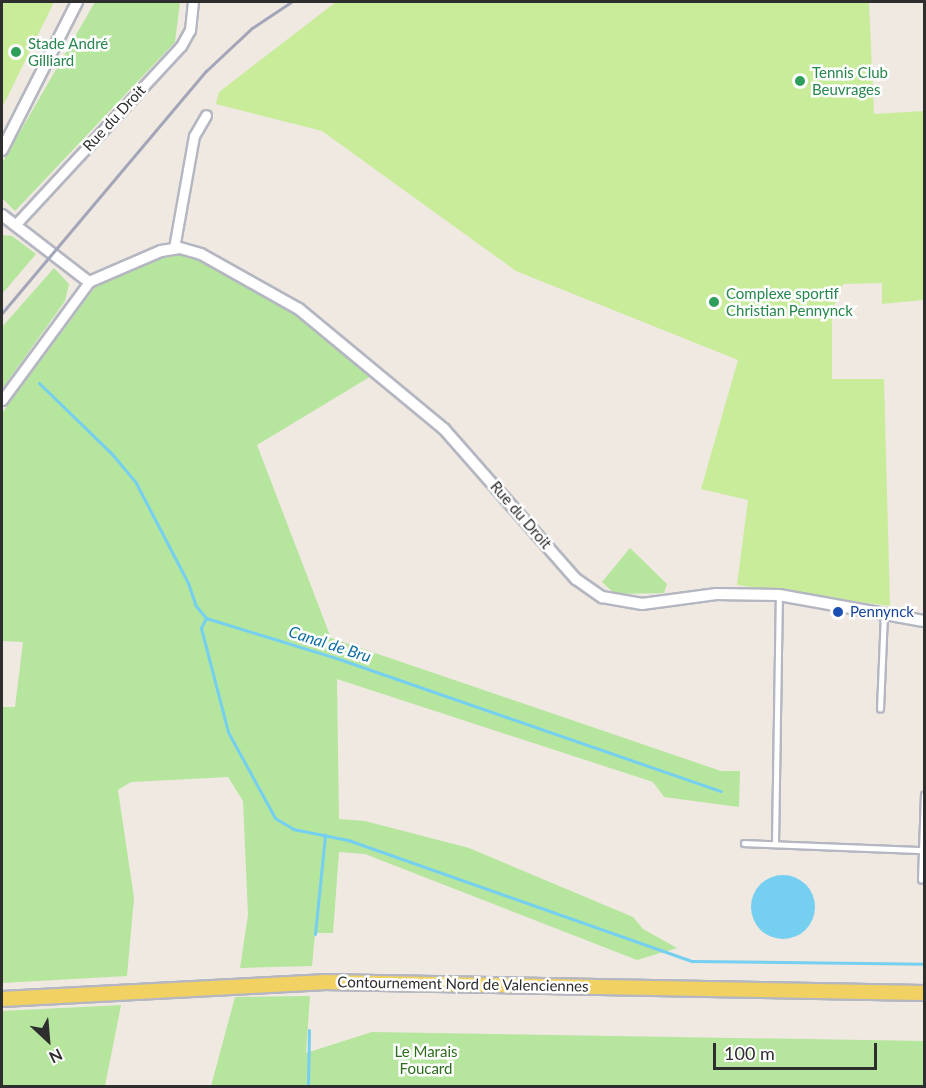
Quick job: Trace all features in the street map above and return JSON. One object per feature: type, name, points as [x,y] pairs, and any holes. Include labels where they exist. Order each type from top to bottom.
[{"type":"main road","name":"Contournement Nord de Valenciennes","points":[[2,999],[323,982],[924,993]]},
{"type":"street","points":[[2,150],[77,2]]},
{"type":"street","name":"Rue du Droit","points":[[16,224],[181,46],[190,30],[193,2]]},
{"type":"street","points":[[2,400],[89,282],[105,272],[174,248],[194,136],[206,115]]},
{"type":"street","points":[[2,215],[89,282]]},
{"type":"street","points":[[2,220],[16,224]]},
{"type":"street","name":"Rue du Droit","points":[[174,248],[201,254],[320,325],[457,441],[576,579],[596,594],[635,604],[716,594],[779,595],[924,621]]},
{"type":"lane","points":[[775,844],[779,595]]},
{"type":"lane","points":[[880,709],[884,614]]},
{"type":"lane","points":[[921,879],[924,795]]},
{"type":"lane","points":[[744,843],[922,850]]},
{"type":"green space","name":"Stade André Gilliard","points":[[2,2],[54,2],[4,104],[2,103]]},
{"type":"green space","points":[[95,2],[180,2],[175,42],[15,211],[2,198],[2,163]]},
{"type":"green space","name":"Complexe sportif Christian Pennynck","points":[[336,2],[869,2],[874,114],[924,111],[924,300],[882,304],[882,283],[843,284],[832,311],[832,379],[884,379],[890,606],[737,585],[748,500],[701,489],[738,360],[516,271],[322,131],[216,104],[219,92]]},
{"type":"green space","points":[[2,235],[12,236],[36,254],[2,294]]},
{"type":"green space","points":[[186,254],[282,304],[373,375],[257,445],[331,638],[721,771],[740,771],[739,807],[664,797],[653,782],[337,679],[339,819],[365,821],[469,848],[633,917],[643,929],[677,948],[637,960],[365,854],[339,852],[333,933],[315,933],[312,966],[240,968],[248,915],[243,801],[228,777],[131,782],[118,790],[134,898],[127,976],[2,983],[2,707],[15,707],[23,642],[2,641],[2,413],[96,286],[152,260]]},
{"type":"green space","points":[[54,268],[69,284],[65,301],[2,389],[2,327]]},
{"type":"green space","points":[[630,548],[667,584],[664,593],[615,594],[602,582]]},
{"type":"green space","name":"Le Marais Foucard","points":[[310,996],[306,1053],[372,1032],[924,1041],[924,1086],[211,1086],[235,997]]},
{"type":"green space","points":[[121,1005],[105,1086],[2,1086],[2,1011]]},
{"type":"water","points":[[783,875],[801,881],[809,889],[815,907],[809,925],[801,933],[783,939],[765,933],[757,925],[751,907],[757,889],[765,881]]},
{"type":"waterway","name":"Canal de Bru","points":[[39,383],[112,454],[136,483],[188,583],[196,606],[206,618],[339,659],[721,791]]},
{"type":"waterway","points":[[206,618],[201,628],[228,732],[275,818],[293,829],[348,840],[692,961],[924,964]]},
{"type":"waterway","points":[[315,934],[325,835]]},
{"type":"waterway","points":[[308,1086],[309,1030]]},
{"type":"railway","points":[[2,313],[206,71],[252,28],[291,2]]},
{"type":"place","name":"Stade André Gilliard","points":[[16,52]]},
{"type":"place","name":"Tennis Club Beuvrages","points":[[800,81]]},
{"type":"place","name":"Complexe sportif Christian Pennynck","points":[[714,302]]},
{"type":"place","name":"Pennynck","points":[[838,612]]}]
